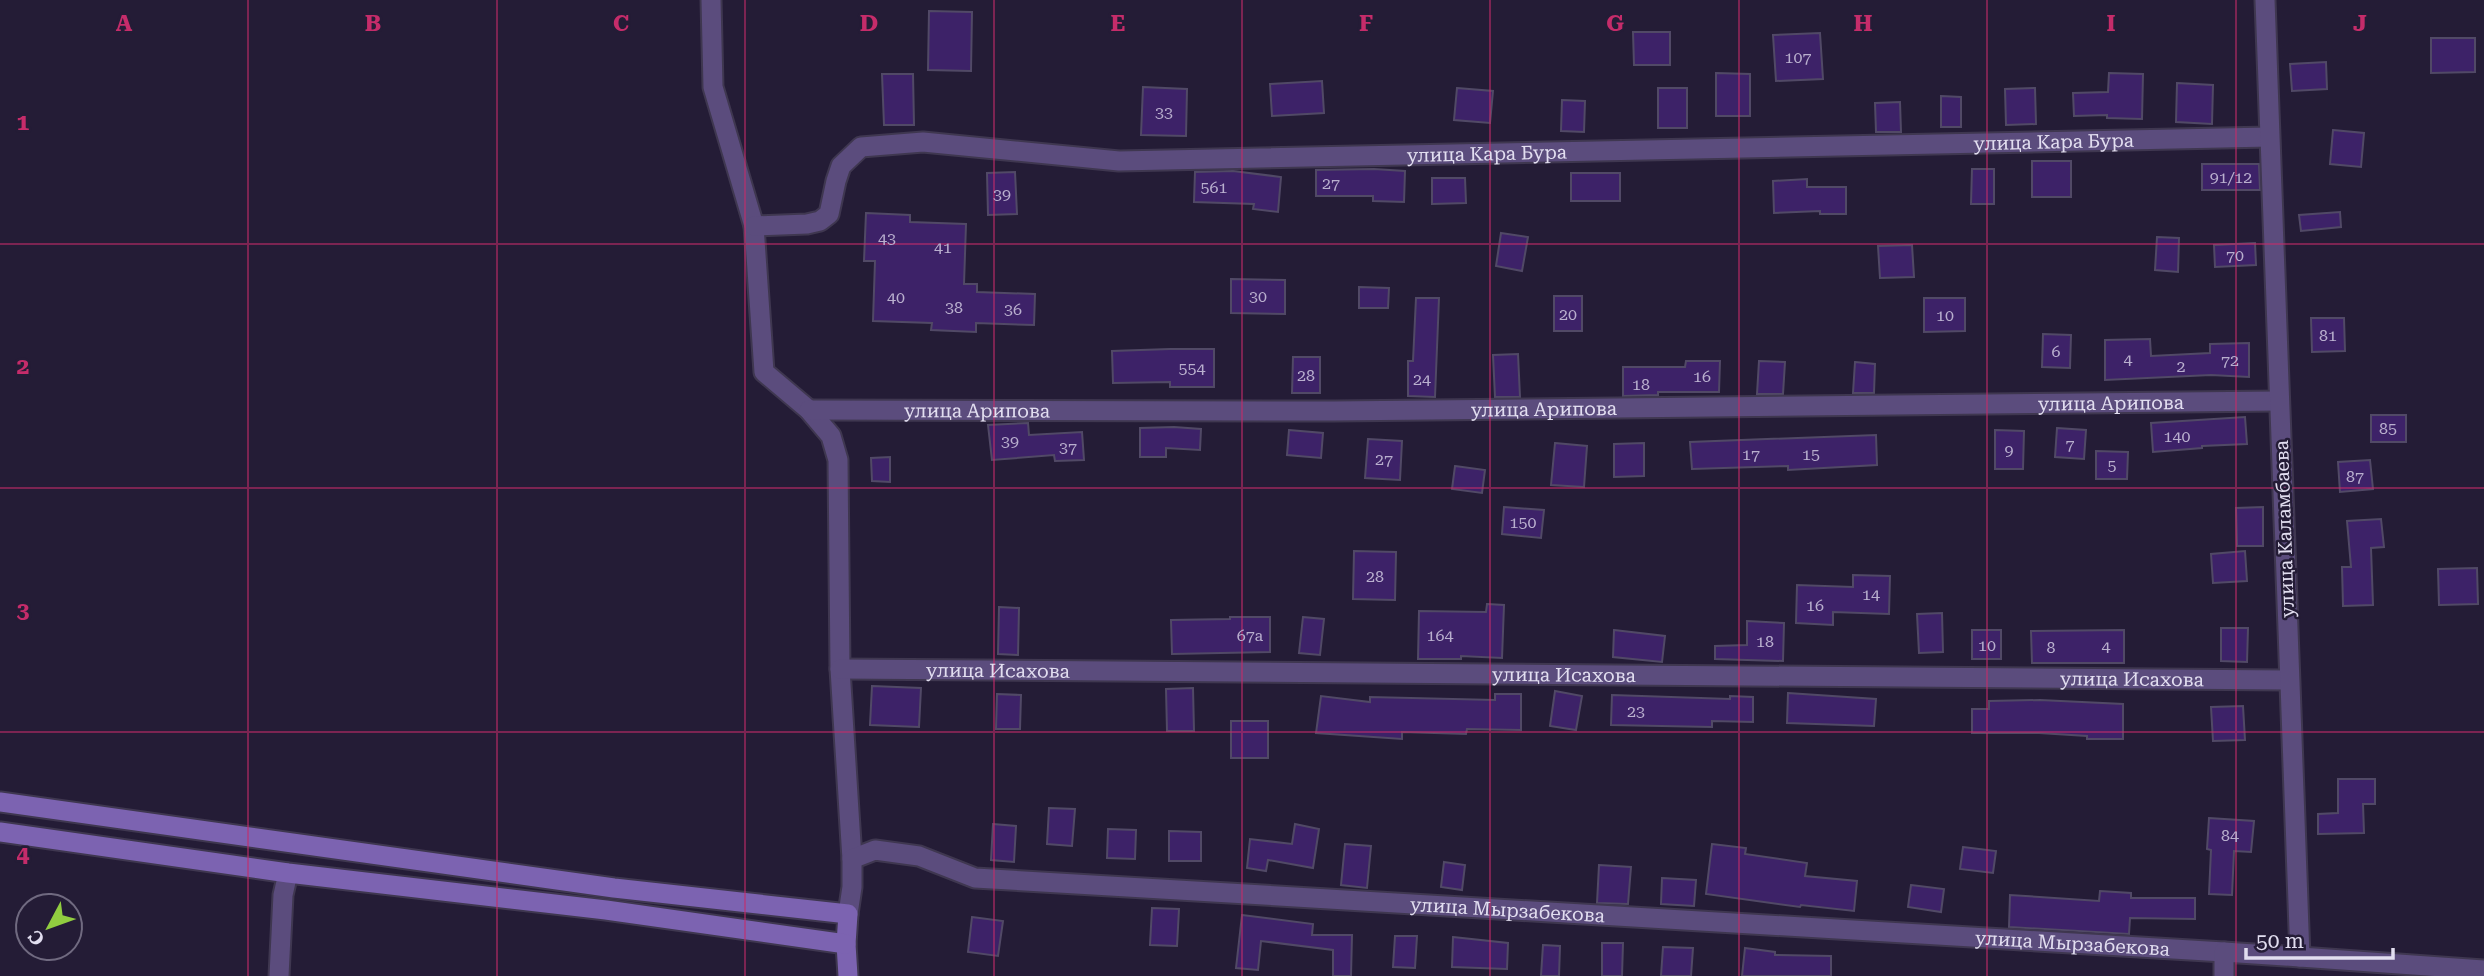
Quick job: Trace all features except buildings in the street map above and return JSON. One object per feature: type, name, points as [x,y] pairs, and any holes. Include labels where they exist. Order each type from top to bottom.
[{"type":"main road","points":[[0,802],[614,888],[848,914],[848,976]]},
{"type":"main road","points":[[0,832],[288,873],[606,910],[846,944]]},
{"type":"street","points":[[711,0],[713,87],[754,226],[764,372],[809,410],[831,436],[838,460],[840,669],[852,859],[848,914]]},
{"type":"street","name":"улица Каламбаева","points":[[2265,0],[2300,957]]},
{"type":"street","name":"улица Кара Бура","points":[[754,226],[820,221],[829,214],[841,166],[861,148],[923,142],[1119,161],[2269,137]]},
{"type":"street","name":"улица Арипова","points":[[809,410],[1334,411],[2279,401]]},
{"type":"street","name":"улица Исахова","points":[[840,669],[2289,680]]},
{"type":"street","name":"улица Мырзабекова","points":[[852,859],[875,850],[919,856],[975,878],[2224,952]]},
{"type":"street","points":[[279,976],[283,895],[288,873]]},
{"type":"street","points":[[2224,976],[2224,952],[2484,970]]}]
